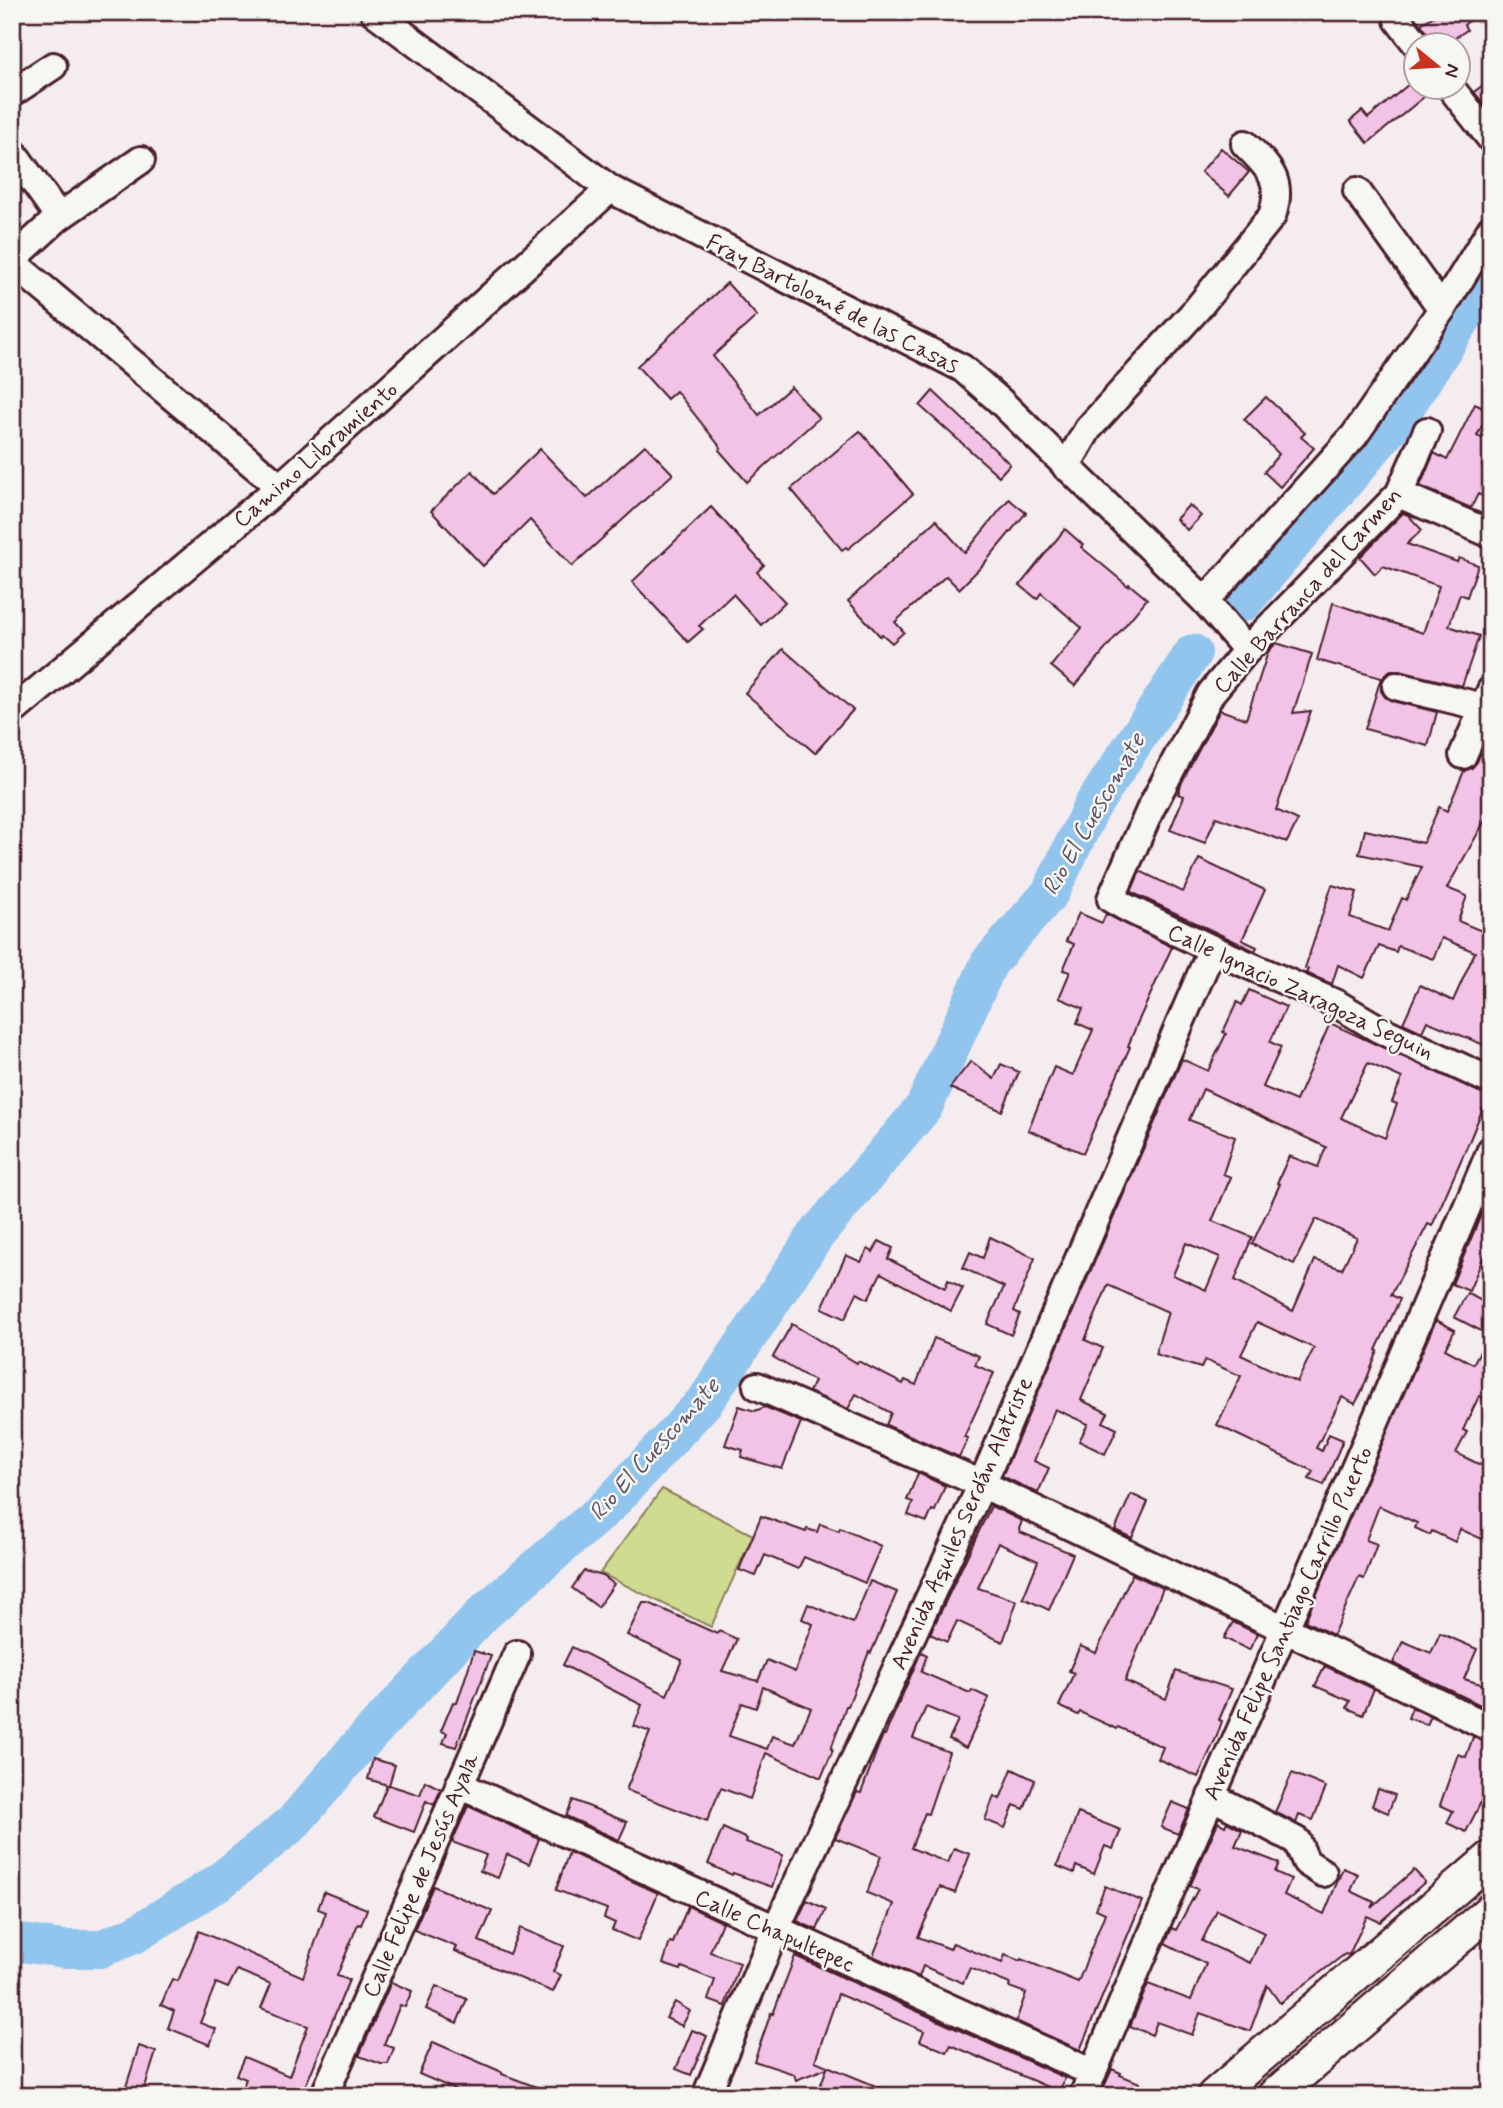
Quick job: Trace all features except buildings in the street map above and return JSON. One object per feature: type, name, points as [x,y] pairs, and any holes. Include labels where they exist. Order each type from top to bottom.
[{"type":"main road","points":[[1214,2096],[1491,1858]]},
{"type":"main road","points":[[1274,2096],[1491,1910]]},
{"type":"street","name":"Fray Bartolomé de las Casas","points":[[374,12],[610,189],[961,368],[1000,401],[1210,606],[1243,645]]},
{"type":"street","points":[[1398,20],[1407,32]]},
{"type":"street","points":[[12,93],[53,66]]},
{"type":"street","points":[[1462,102],[1491,139]]},
{"type":"street","points":[[1066,467],[1088,429],[1197,309],[1272,216],[1278,197],[1273,177],[1245,144]]},
{"type":"street","points":[[12,151],[59,217]]},
{"type":"street","points":[[141,160],[59,217],[12,261],[280,487]]},
{"type":"street","name":"Camino Libramiento","points":[[12,712],[280,487],[610,189]]},
{"type":"street","points":[[1357,191],[1442,309]]},
{"type":"street","points":[[1210,606],[1354,436],[1442,309],[1491,229]]},
{"type":"street","name":"Calle Barranca del Carmen","points":[[1111,899],[1150,810],[1211,693],[1243,645],[1399,494],[1427,431]]},
{"type":"street","points":[[1399,494],[1491,534]]},
{"type":"street","points":[[1396,686],[1487,699],[1463,755]]},
{"type":"street","name":"Calle Ignacio Zaragoza Seguin","points":[[1111,899],[1337,1004],[1379,1029],[1491,1081]]},
{"type":"street","name":"Avenida Aquiles Serdán Alatriste","points":[[706,2096],[775,1931],[982,1484],[1212,948]]},
{"type":"street","name":"Avenida Felipe Santiago Carrillo Puerto","points":[[1088,2084],[1491,1150]]},
{"type":"street","points":[[757,1386],[982,1484],[1491,1728]]},
{"type":"street","name":"Calle Felipe de Jesús Ayala","points":[[324,2096],[517,1654]]},
{"type":"street","name":"Calle Chapultepec","points":[[459,1785],[775,1931],[1088,2084]]},
{"type":"street","points":[[1211,1797],[1297,1840],[1307,1862],[1324,1873]]},
{"type":"green space","points":[[662,1489],[753,1535],[711,1627],[600,1573]]},
{"type":"waterway","name":"Rio El Cuescomate","points":[[1243,603],[1399,417],[1491,275]]},
{"type":"waterway","name":"Rio El Cuescomate","points":[[12,1939],[21,1943],[64,1949],[100,1949],[134,1935],[219,1882],[292,1824],[355,1750],[485,1612],[609,1505],[706,1400],[816,1235],[924,1107],[989,963],[1050,893],[1091,808],[1193,653]]}]
